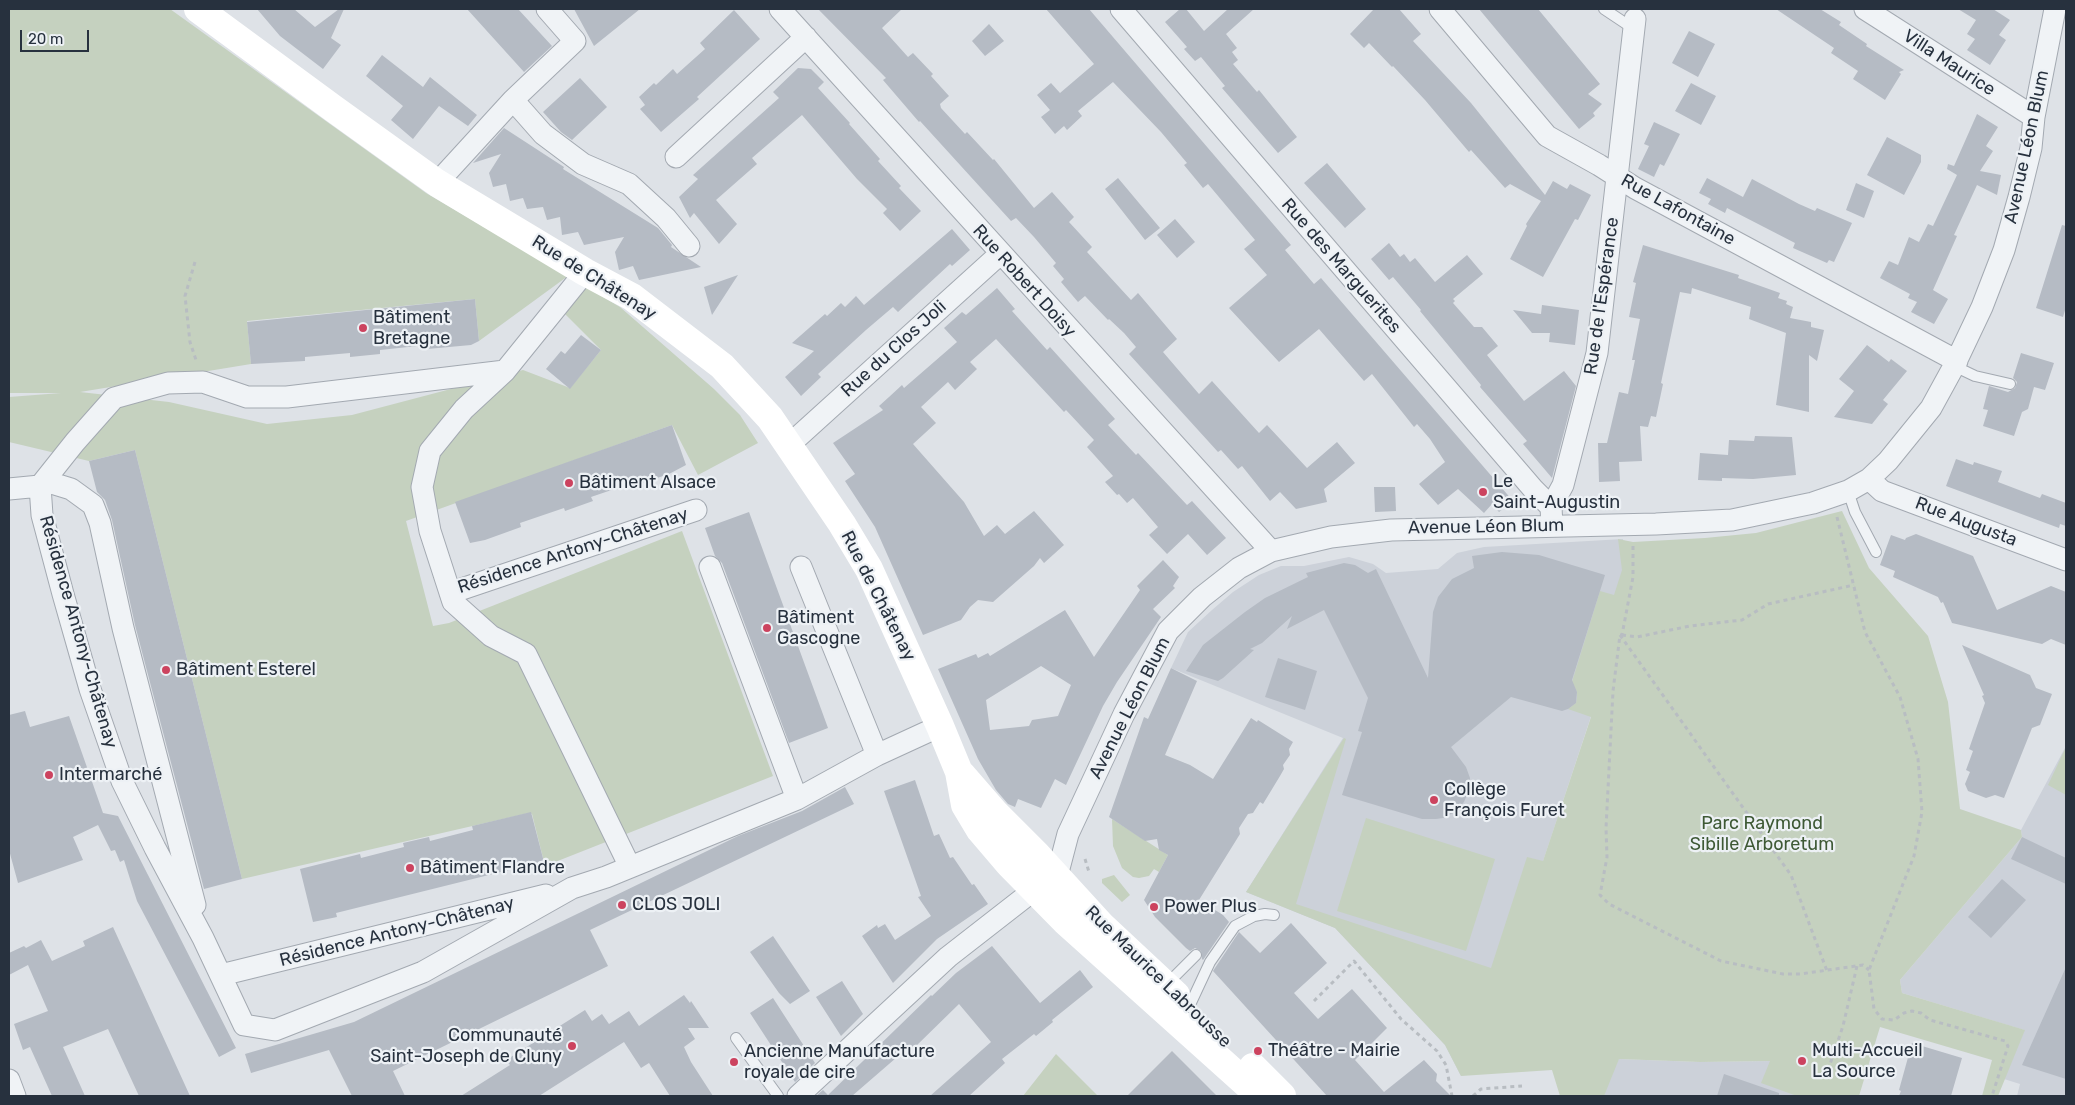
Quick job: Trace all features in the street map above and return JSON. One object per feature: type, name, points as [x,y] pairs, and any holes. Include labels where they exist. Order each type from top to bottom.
[{"type":"main road","name":"Rue de Châtenay","points":[[198,9],[334,109],[438,182],[585,272],[632,297],[722,366],[770,418],[842,524],[869,569],[959,772],[965,805],[980,830],[1045,883]]},
{"type":"main road","name":"Rue de Châtenay","points":[[959,772],[995,813],[1037,854],[1045,883]]},
{"type":"main road","name":"Rue Maurice Labrousse","points":[[1045,883],[1101,925],[1282,1096]]},
{"type":"main road","name":"Rue Maurice Labrousse","points":[[1045,883],[1065,921],[1260,1096]]},
{"type":"street","points":[[438,182],[513,100],[575,41],[547,9]]},
{"type":"street","name":"Rue Robert Doisy","points":[[780,9],[1271,551]]},
{"type":"street","name":"Rue des Marguerites","points":[[1121,9],[1515,467],[1552,516]]},
{"type":"street","name":"Rue Lafontaine","points":[[1440,9],[1547,136],[1635,188],[1956,364]]},
{"type":"street","name":"Villa Maurice","points":[[1865,9],[2034,117]]},
{"type":"street","name":"Avenue Léon Blum","points":[[1045,883],[1124,714],[1168,631],[1202,597],[1232,574],[1271,551],[1331,537],[1552,516],[1629,524],[1732,520],[1792,508],[1844,493],[1869,479],[1888,461],[1931,408],[1956,364],[1982,307],[2004,250],[2019,197],[2031,148],[2034,117],[2056,9]]},
{"type":"street","name":"Rue de l'Espérance","points":[[1552,516],[1563,485],[1598,353],[1636,19]]},
{"type":"street","points":[[676,157],[806,38]]},
{"type":"street","points":[[513,100],[543,134],[583,164],[629,184],[666,218],[689,246]]},
{"type":"street","name":"Rue du Clos Joli","points":[[789,445],[1000,254]]},
{"type":"street","name":"Résidence Antony-Châtenay","points":[[585,272],[505,371],[464,409],[430,451],[422,488],[430,530],[453,602],[491,636],[526,654],[630,867]]},
{"type":"street","points":[[42,484],[75,442],[114,398],[168,383],[203,382],[247,396],[287,396],[505,371]]},
{"type":"street","name":"Rue Augusta","points":[[1869,479],[1882,490],[2066,560]]},
{"type":"street","name":"Résidence Antony-Châtenay","points":[[42,484],[42,514],[63,594],[90,689],[122,781],[222,975],[244,1025],[275,1030],[423,972],[572,888]]},
{"type":"street","name":"Résidence Antony-Châtenay","points":[[9,489],[42,484],[71,489],[93,505],[100,523],[123,628],[203,938]]},
{"type":"street","name":"Résidence Antony-Châtenay","points":[[450,593],[696,510]]},
{"type":"street","points":[[710,567],[797,799]]},
{"type":"street","points":[[801,567],[877,755]]},
{"type":"street","name":"Résidence Antony-Châtenay","points":[[222,975],[572,888],[630,867],[797,799],[877,755],[940,726]]},
{"type":"street","points":[[1037,854],[1068,835]]},
{"type":"street","points":[[798,1096],[948,957],[1045,883]]},
{"type":"street","points":[[9,1080],[15,1096]]},
{"type":"lane","points":[[1604,9],[1636,19]]},
{"type":"lane","points":[[1956,364],[1975,376],[2010,384]]},
{"type":"lane","points":[[1844,493],[1876,552]]},
{"type":"lane","points":[[1189,1007],[1210,962],[1235,926],[1254,916],[1274,915]]},
{"type":"lane","points":[[1166,986],[1196,955]]},
{"type":"lane","points":[[736,1038],[778,1096]]},
{"type":"path","points":[[195,262],[185,296],[190,342],[203,382]]},
{"type":"path","points":[[1844,493],[1836,513],[1865,632],[1900,697],[1918,759],[1922,812],[1914,856],[1869,970],[1874,1009],[1882,1019],[1894,1020],[1904,1013],[1912,1011],[1921,1013],[1930,1020],[2005,1041],[2008,1046],[1992,1096]]},
{"type":"path","points":[[1629,524],[1629,536],[1633,542],[1633,577],[1621,635],[1613,691],[1606,828],[1607,857],[1600,895],[1609,904],[1721,962],[1783,974],[1826,971],[1863,965],[1869,970]]},
{"type":"path","points":[[1621,635],[1637,637],[1690,626],[1742,620],[1768,604],[1854,585]]},
{"type":"path","points":[[1621,635],[1791,875],[1826,971]]},
{"type":"path","points":[[1084,854],[1087,869],[1092,878]]},
{"type":"path","points":[[1314,1001],[1354,962],[1401,1019],[1437,1051],[1446,1065],[1452,1096]]},
{"type":"path","points":[[1828,1070],[1843,1026],[1857,966]]},
{"type":"path","points":[[1474,1096],[1481,1089],[1522,1086]]},
{"type":"shaded area","name":"Collège François Furet","points":[[1623,539],[1626,569],[1603,680],[1520,931],[1461,1076],[1445,1045],[1335,928],[1246,892],[1343,738],[1171,668],[1188,632],[1233,592],[1259,575],[1281,566],[1304,566],[1349,557],[1373,564],[1386,573],[1438,569],[1457,553],[1484,547]]},
{"type":"shaded area","points":[[2066,746],[2066,1096],[2017,1096],[2020,1084],[2004,1079],[2024,1030],[1902,993],[1900,980],[2022,837],[2021,830]]},
{"type":"shaded area","name":"Multi-Accueil La Source","points":[[1619,1059],[1700,1062],[1771,1061],[1859,1096],[1578,1096]]},
{"type":"green space","points":[[9,9],[170,9],[426,193],[568,276],[479,341],[475,299],[247,321],[251,364],[80,392],[169,402],[267,424],[352,415],[523,370],[570,388],[601,350],[560,309],[579,283],[620,307],[714,389],[740,415],[758,443],[698,475],[672,425],[406,521],[433,626],[449,623],[682,531],[773,776],[545,866],[532,814],[529,813],[242,879],[135,450],[89,461],[9,442],[9,397],[61,393],[9,393]]},
{"type":"green space","name":"Parc Raymond Sibille Arboretum","points":[[1842,511],[1869,568],[1928,636],[1948,702],[1960,809],[2021,830],[2022,837],[1900,980],[1902,993],[2025,1030],[1998,1096],[1982,1096],[1992,1060],[1880,1027],[1859,1096],[1797,1096],[1761,1083],[1770,1061],[1700,1062],[1619,1059],[1604,1096],[1560,1096],[1552,1070],[1461,1076],[1445,1045],[1335,928],[1246,892],[1344,738],[1346,739],[1296,904],[1491,968],[1527,857],[1543,861],[1591,717],[1568,709],[1576,703],[1577,697],[1577,692],[1572,682],[1600,591],[1614,595],[1622,570],[1618,539],[1633,542],[1756,533]]},
{"type":"green space","points":[[2066,747],[2066,795],[2048,785]]},
{"type":"green space","points":[[1366,818],[1495,859],[1466,951],[1337,911]]},
{"type":"green space","points":[[1112,819],[1168,855],[1159,872],[1154,869],[1149,876],[1139,878],[1133,877],[1122,868],[1113,846]]},
{"type":"green space","points":[[1114,875],[1130,895],[1122,902],[1102,883],[1102,879]]},
{"type":"green space","points":[[1056,1054],[1098,1096],[1023,1096]]},
{"type":"building","points":[[257,9],[294,9],[315,27],[339,9],[344,9],[331,38],[341,45],[323,69],[280,36]]},
{"type":"building","points":[[467,9],[518,9],[552,46],[524,72]]},
{"type":"building","points":[[574,9],[640,9],[594,46]]},
{"type":"building","points":[[818,9],[902,9],[882,28],[908,57],[913,53],[933,74],[931,76],[949,96],[940,104],[941,108],[965,134],[967,132],[994,159],[1034,208],[1052,192],[1074,217],[1069,222],[1092,247],[1087,252],[1131,300],[1138,293],[1177,339],[1163,352],[1199,394],[1212,381],[1259,433],[1267,425],[1307,468],[1337,442],[1355,463],[1324,489],[1327,502],[1296,509],[1280,492],[1270,501],[1242,466],[1238,469],[1221,450],[1218,452],[1129,354],[1136,347],[1124,333],[1108,320],[1085,296],[1078,302],[1061,282],[1064,279],[1053,266],[1056,263],[1034,237],[1016,218],[1011,221],[919,122],[883,80],[886,78]]},
{"type":"building","points":[[1046,9],[1089,9],[1291,245],[1285,250],[1314,284],[1321,278],[1513,501],[1499,512],[1492,504],[1484,513],[1458,489],[1438,505],[1419,484],[1445,462],[1430,439],[1417,424],[1414,427],[1372,374],[1364,381],[1319,329],[1279,362],[1229,308],[1267,275],[1244,249],[1255,240],[1208,184],[1203,188],[1184,165],[1187,163],[1161,132],[1113,82],[1078,111],[1082,116],[1067,130],[1064,126],[1055,134],[1041,117],[1050,110],[1037,95],[1051,83],[1060,93],[1094,64]]},
{"type":"building","points":[[1180,9],[1186,9],[1204,31],[1228,9],[1254,9],[1226,34],[1237,48],[1232,52],[1238,60],[1233,64],[1257,92],[1259,90],[1297,137],[1278,153],[1222,88],[1225,86],[1201,57],[1195,61],[1184,49],[1187,47],[1165,22]]},
{"type":"building","points":[[1374,9],[1399,9],[1421,34],[1413,41],[1471,103],[1545,195],[1553,181],[1567,189],[1570,184],[1591,195],[1578,220],[1575,219],[1543,277],[1510,259],[1527,226],[1526,224],[1541,201],[1510,184],[1505,188],[1471,150],[1469,152],[1393,66],[1369,43],[1364,48],[1350,34]]},
{"type":"building","points":[[1479,9],[1538,9],[1600,84],[1588,94],[1602,104],[1593,113],[1595,116],[1579,129]]},
{"type":"building","points":[[1776,9],[1820,9],[1841,22],[1839,25],[1867,44],[1866,46],[1904,70],[1899,72],[1901,74],[1885,100],[1853,79],[1858,71],[1831,53],[1834,48]]},
{"type":"building","points":[[1958,9],[1993,9],[2010,20],[1999,35],[2006,40],[1990,65],[1967,50],[1975,39],[1967,34],[1976,20]]},
{"type":"building","points":[[734,10],[760,39],[697,97],[699,99],[661,132],[640,109],[645,105],[639,97],[654,83],[656,85],[673,69],[677,74],[705,49],[700,43]]},
{"type":"building","points":[[989,24],[1004,41],[985,56],[972,41]]},
{"type":"building","points":[[1689,31],[1715,44],[1698,77],[1672,63]]},
{"type":"building","points":[[382,55],[423,87],[430,77],[477,115],[468,126],[439,106],[413,139],[391,120],[403,106],[366,76]]},
{"type":"building","points":[[798,68],[811,69],[824,82],[818,88],[880,159],[878,161],[901,186],[899,188],[921,211],[900,231],[883,213],[887,209],[857,179],[802,115],[752,158],[757,164],[716,200],[737,224],[719,244],[694,213],[690,218],[679,197],[698,179],[693,175],[779,98],[773,92]]},
{"type":"building","points":[[580,78],[607,107],[572,140],[561,132],[543,112]]},
{"type":"building","points":[[1691,83],[1716,96],[1701,125],[1675,111]]},
{"type":"building","points":[[1977,114],[1998,127],[1986,146],[1993,151],[1980,171],[2001,175],[1997,195],[1977,185],[1954,235],[1957,236],[1933,290],[1948,299],[1934,324],[1911,312],[1917,302],[1908,298],[1910,294],[1880,278],[1889,261],[1898,265],[1909,237],[1919,242],[1928,224],[1933,226],[1957,175],[1947,169],[1948,164],[1954,166]]},
{"type":"building","points":[[1654,122],[1680,134],[1664,166],[1660,164],[1654,177],[1638,169],[1649,146],[1644,144]]},
{"type":"building","points":[[504,128],[564,167],[563,169],[658,228],[672,245],[671,247],[701,267],[639,280],[633,266],[619,270],[615,252],[624,237],[584,245],[578,232],[562,235],[560,217],[547,220],[543,207],[527,209],[523,198],[510,201],[506,184],[493,187],[489,173],[501,154],[473,163]]},
{"type":"building","points":[[1887,137],[1921,155],[1921,162],[1904,195],[1867,175]]},
{"type":"building","points":[[1327,163],[1366,209],[1345,228],[1304,183]]},
{"type":"building","points":[[1118,178],[1160,228],[1145,240],[1105,189]]},
{"type":"building","points":[[1707,178],[1743,197],[1752,179],[1799,204],[1815,211],[1817,208],[1852,223],[1834,262],[1829,260],[1827,263],[1793,248],[1795,243],[1727,208],[1725,213],[1708,204],[1711,199],[1699,193]]},
{"type":"building","points":[[1856,183],[1874,191],[1864,218],[1846,210]]},
{"type":"building","points":[[1175,219],[1195,242],[1177,258],[1157,235]]},
{"type":"building","points":[[2062,225],[2066,226],[2066,307],[2063,317],[2036,308]]},
{"type":"building","points":[[952,229],[970,250],[952,266],[950,264],[898,312],[893,307],[866,330],[818,374],[821,377],[801,396],[785,377],[814,351],[792,343],[825,314],[827,316],[841,303],[845,307],[856,296],[864,305]]},
{"type":"building","points":[[1389,243],[1400,257],[1404,254],[1410,262],[1415,258],[1435,282],[1467,255],[1483,274],[1453,299],[1455,301],[1453,303],[1474,327],[1482,327],[1498,346],[1487,355],[1524,401],[1564,371],[1576,386],[1552,478],[1523,444],[1527,441],[1480,387],[1481,385],[1421,310],[1393,277],[1389,280],[1371,259]]},
{"type":"building","points":[[1643,245],[1739,275],[1738,278],[1780,293],[1778,298],[1787,301],[1786,304],[1793,307],[1790,318],[1811,322],[1811,327],[1824,330],[1817,361],[1809,355],[1809,412],[1776,405],[1786,333],[1749,319],[1751,307],[1692,288],[1691,294],[1680,292],[1661,383],[1663,384],[1656,417],[1651,416],[1648,427],[1640,426],[1642,461],[1619,462],[1620,481],[1599,482],[1598,443],[1607,443],[1619,392],[1628,394],[1635,360],[1632,360],[1640,319],[1629,317],[1636,283],[1633,282]]},
{"type":"building","points":[[738,275],[712,315],[704,287]]},
{"type":"building","points":[[997,288],[1015,309],[1012,311],[1047,350],[1050,347],[1115,419],[1108,425],[1136,455],[1138,453],[1187,505],[1192,501],[1226,538],[1207,555],[1188,534],[1167,554],[1149,535],[1158,527],[1133,498],[1127,503],[1105,482],[1113,476],[1087,447],[1094,440],[1066,410],[1064,412],[996,339],[970,362],[977,369],[955,390],[948,382],[921,407],[936,423],[913,444],[964,502],[984,536],[997,525],[1005,534],[1034,511],[1064,545],[1044,563],[1040,558],[1034,566],[993,602],[978,600],[970,607],[961,620],[923,635],[875,527],[845,481],[855,474],[833,443],[883,410],[879,406],[902,385],[904,388],[957,342],[944,328],[962,312],[966,315]]},
{"type":"building","name":"Bâtiment Bretagne","points":[[475,299],[479,341],[471,345],[427,349],[427,345],[380,350],[380,354],[350,357],[350,353],[305,357],[305,361],[251,364],[247,322]]},
{"type":"building","points":[[1542,305],[1579,310],[1575,345],[1549,342],[1550,333],[1532,333],[1513,310],[1541,314]]},
{"type":"building","points":[[581,335],[601,350],[570,389],[546,369],[561,351],[565,354]]},
{"type":"building","points":[[1867,345],[1889,362],[1891,359],[1907,371],[1883,400],[1888,404],[1872,424],[1834,417],[1854,391],[1839,379]]},
{"type":"building","points":[[2021,353],[2054,363],[2045,390],[2034,387],[2028,409],[2022,412],[2014,436],[1983,426],[1988,410],[1983,409],[1989,386],[2008,392],[2015,388],[2017,382],[2013,378]]},
{"type":"building","name":"Bâtiment Alsace","points":[[672,425],[686,465],[669,474],[636,485],[635,482],[591,497],[593,501],[565,511],[564,508],[520,523],[521,527],[485,540],[470,543],[455,502]]},
{"type":"building","points":[[1755,436],[1792,437],[1796,475],[1753,479],[1722,478],[1722,481],[1698,480],[1700,453],[1728,455],[1729,440],[1754,441]]},
{"type":"building","name":"Bâtiment Esterel","points":[[135,450],[242,879],[204,889],[135,625],[112,520],[105,500],[97,492],[89,461]]},
{"type":"building","points":[[1956,459],[1973,465],[1974,462],[2002,471],[1998,482],[2040,498],[2042,494],[2066,503],[2066,526],[2060,524],[2059,528],[1946,486]]},
{"type":"building","points":[[1374,487],[1395,487],[1396,511],[1375,512]]},
{"type":"building","name":"Bâtiment Gascogne","points":[[749,512],[828,728],[789,743],[722,563],[715,556],[705,528]]},
{"type":"building","points":[[1916,534],[1973,556],[1997,610],[2051,586],[2066,592],[2066,645],[2051,639],[2042,644],[1952,623],[1943,602],[1941,603],[1938,597],[1893,577],[1895,571],[1880,565],[1891,535],[1905,540]]},
{"type":"building","points":[[1502,552],[1539,555],[1605,575],[1572,680],[1577,692],[1576,703],[1562,711],[1511,697],[1451,747],[1466,767],[1470,778],[1469,790],[1464,802],[1455,812],[1443,818],[1422,819],[1342,795],[1362,732],[1358,731],[1368,698],[1324,610],[1287,629],[1292,616],[1262,643],[1250,649],[1254,650],[1218,681],[1186,671],[1203,645],[1265,598],[1308,577],[1306,573],[1344,563],[1355,565],[1368,573],[1376,569],[1428,678],[1433,612],[1438,597],[1452,579],[1474,568],[1472,556]]},
{"type":"building","points":[[1163,560],[1179,577],[1173,586],[1175,588],[1153,609],[1161,617],[1103,706],[1066,785],[1055,779],[1041,808],[1018,799],[1015,807],[1008,804],[996,790],[978,759],[938,669],[976,654],[978,658],[988,653],[990,656],[1065,610],[1094,657],[1140,590],[1137,586]],"holes":[[[1041,666],[1071,685],[1058,716],[1032,720],[1029,726],[990,730],[986,700]]]},
{"type":"building","points":[[1962,645],[2030,675],[2036,688],[2052,694],[2040,725],[2032,728],[2004,798],[1995,795],[1986,798],[1968,791],[1965,784],[1970,772],[1966,770],[1973,751],[1969,749],[1985,703],[1982,696],[1984,695]]},
{"type":"building","points":[[1278,658],[1317,671],[1305,710],[1265,697]]},
{"type":"building","points":[[1171,668],[1197,681],[1165,755],[1190,765],[1213,779],[1251,718],[1257,722],[1258,720],[1293,742],[1289,749],[1290,755],[1283,765],[1284,769],[1280,776],[1263,804],[1260,802],[1253,813],[1248,814],[1239,828],[1240,834],[1199,900],[1223,915],[1229,922],[1203,960],[1201,951],[1195,948],[1190,951],[1186,948],[1155,917],[1144,900],[1168,855],[1159,850],[1157,839],[1145,841],[1109,817],[1144,717],[1148,719]]},
{"type":"building","name":"Intermarché","points":[[25,711],[30,727],[69,716],[103,813],[118,816],[236,1048],[219,1057],[137,901],[124,860],[120,862],[115,850],[111,851],[98,825],[73,837],[83,860],[18,883],[9,850],[9,715]]},
{"type":"building","points":[[915,780],[934,836],[939,834],[950,858],[953,857],[988,904],[937,939],[893,983],[862,936],[877,925],[878,928],[885,924],[895,940],[931,916],[918,897],[921,896],[884,791]]},
{"type":"building","points":[[845,787],[854,804],[590,930],[608,966],[393,1071],[405,1096],[352,1096],[329,1050],[251,1073],[245,1054],[354,1022],[738,836],[802,811]]},
{"type":"building","name":"Bâtiment Flandre","points":[[531,812],[545,866],[522,872],[521,867],[336,913],[337,917],[313,922],[300,869],[360,854],[361,858],[404,847],[403,843],[429,837],[430,841],[473,830],[472,826]]},
{"type":"building","points":[[2022,837],[2066,858],[2066,884],[2011,859]]},
{"type":"building","points":[[2002,879],[2026,900],[1991,938],[1968,917]]},
{"type":"building","points":[[1291,923],[1327,963],[1294,993],[1318,1019],[1352,989],[1387,1028],[1355,1060],[1384,1092],[1424,1060],[1437,1074],[1436,1081],[1451,1096],[1327,1096],[1213,971],[1239,932],[1260,953]]},
{"type":"building","points":[[113,927],[190,1096],[139,1096],[108,1029],[63,1047],[85,1096],[52,1096],[30,1047],[23,1050],[14,1024],[48,1011],[28,965],[9,975],[9,953],[24,946],[26,948],[41,940],[52,961],[85,946],[83,941]]},
{"type":"building","points":[[773,936],[810,991],[790,1004],[779,993],[750,952]]},
{"type":"building","points":[[992,946],[1040,1003],[1080,970],[1093,987],[1052,1020],[1053,1022],[1036,1036],[1034,1034],[1002,1059],[1005,1063],[969,1096],[930,1096],[991,1042],[959,1004],[914,1048],[911,1045],[852,1096],[816,1096],[823,1090],[828,1095],[931,995]]},
{"type":"building","points":[[2066,967],[2066,1079],[2022,1065]]},
{"type":"building","points":[[842,981],[863,1014],[841,1036],[816,997]]},
{"type":"building","name":"Communauté Saint-Joseph de Cluny","points":[[684,995],[690,1003],[691,1001],[709,1028],[688,1028],[695,1039],[684,1047],[691,1062],[713,1096],[670,1096],[649,1063],[641,1068],[624,1042],[539,1096],[461,1096],[510,1065],[506,1060],[585,1010],[592,1021],[602,1014],[609,1024],[629,1011],[639,1026]]},
{"type":"building","points":[[773,998],[815,1063],[795,1082],[750,1013]]},
{"type":"building","points":[[1912,1043],[1962,1058],[1951,1096],[1899,1096]]},
{"type":"building","points":[[1172,1051],[1217,1096],[1127,1096]]},
{"type":"building","points":[[1724,1074],[1779,1093],[1779,1096],[1717,1096]]},
{"type":"place","name":"Bâtiment Bretagne","points":[[363,328]]},
{"type":"place","name":"Bâtiment Alsace","points":[[569,483]]},
{"type":"place","name":"Le Saint-Augustin","points":[[1483,492]]},
{"type":"place","name":"Bâtiment Gascogne","points":[[767,628]]},
{"type":"place","name":"Bâtiment Esterel","points":[[166,670]]},
{"type":"place","name":"Intermarché","points":[[49,775]]},
{"type":"place","name":"Collège François Furet","points":[[1434,800]]},
{"type":"place","name":"Bâtiment Flandre","points":[[410,868]]},
{"type":"place","name":"CLOS JOLI","points":[[622,905]]},
{"type":"place","name":"Power Plus","points":[[1154,907]]},
{"type":"place","name":"Communauté Saint-Joseph de Cluny","points":[[572,1046]]},
{"type":"place","name":"Théâtre - Mairie","points":[[1258,1051]]},
{"type":"place","name":"Multi-Accueil La Source","points":[[1802,1061]]},
{"type":"place","name":"Ancienne Manufacture royale de cire","points":[[734,1062]]}]
